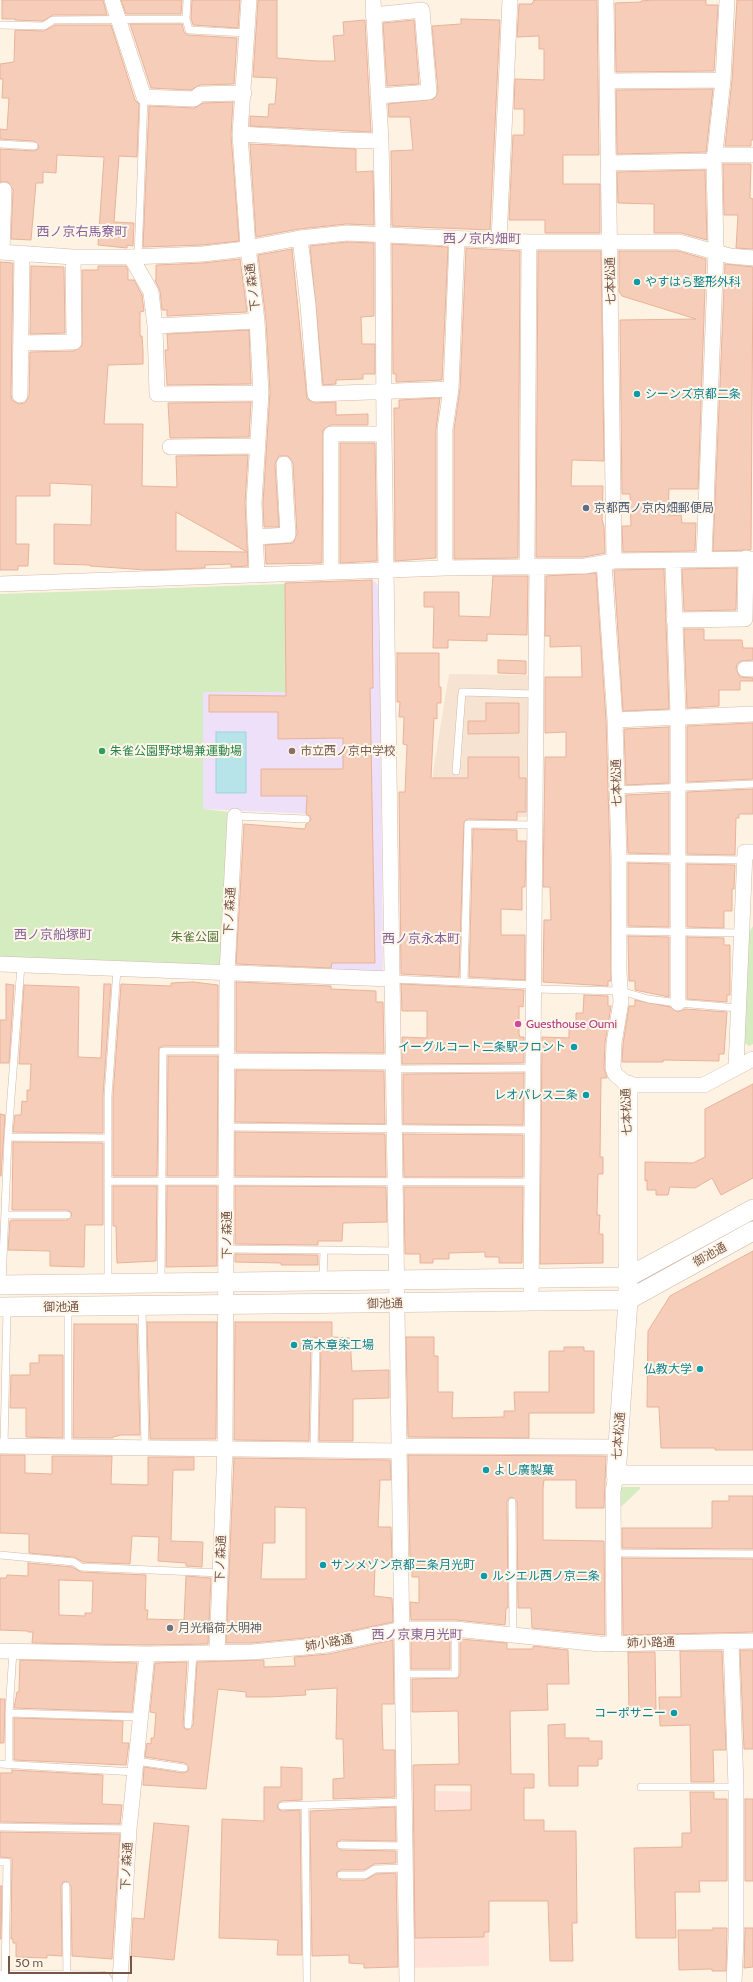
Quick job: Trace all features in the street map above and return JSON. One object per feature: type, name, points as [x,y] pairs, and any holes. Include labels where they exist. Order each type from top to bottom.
[{"type":"main road","points":[[3,1981],[102,1982]]},
{"type":"street","points":[[112,0],[144,97],[194,98],[200,94],[244,93]]},
{"type":"street","name":"下ノ森通","points":[[249,0],[244,93],[240,134],[248,247],[257,321],[261,393],[254,503],[257,574]]},
{"type":"street","points":[[499,240],[510,0]]},
{"type":"street","name":"七本松通","points":[[606,0],[610,242],[609,562],[619,858],[619,972],[621,991],[621,1002],[614,1042],[613,1068],[615,1074],[628,1085],[628,1300],[619,1447],[613,1491],[614,1644]]},
{"type":"street","points":[[704,559],[716,251],[714,158],[723,80],[727,0]]},
{"type":"street","points":[[378,96],[428,92],[422,10],[373,7],[378,96],[381,141],[383,233],[384,434],[407,1982]]},
{"type":"street","points":[[608,81],[723,80]]},
{"type":"street","points":[[240,134],[381,141]]},
{"type":"street","points":[[609,163],[753,155]]},
{"type":"street","points":[[4,190],[1,252],[73,257],[135,257],[203,254],[237,250],[300,238],[347,233],[383,233],[529,242],[679,242],[730,256],[753,258]]},
{"type":"street","points":[[300,238],[308,305],[315,394],[451,389]]},
{"type":"street","points":[[445,568],[445,428],[451,389],[457,238]]},
{"type":"street","points":[[529,242],[532,566],[535,694],[531,1300]]},
{"type":"street","points":[[20,395],[22,253]]},
{"type":"street","points":[[21,343],[74,342],[73,257]]},
{"type":"street","points":[[135,257],[151,292],[155,326],[157,394],[261,393]]},
{"type":"street","points":[[155,326],[257,321]]},
{"type":"street","points":[[331,572],[332,434],[384,434]]},
{"type":"street","points":[[170,447],[258,446]]},
{"type":"street","points":[[256,537],[288,535],[284,464]]},
{"type":"street","points":[[0,584],[445,568],[585,566],[609,562],[749,558],[745,618],[674,620]]},
{"type":"street","points":[[673,560],[678,716],[678,1004]]},
{"type":"street","points":[[615,720],[678,716],[753,714]]},
{"type":"street","name":"下ノ森通","points":[[217,1653],[225,1448],[227,1305],[227,973],[235,816]]},
{"type":"street","points":[[736,1068],[749,856]]},
{"type":"street","points":[[0,964],[392,979]]},
{"type":"street","points":[[227,1056],[394,1066]]},
{"type":"street","points":[[628,1085],[704,1085],[753,1059]]},
{"type":"street","name":"御池通","points":[[1,1284],[161,1284],[628,1277],[753,1209]]},
{"type":"street","name":"御池通","points":[[3,1307],[142,1307],[397,1304],[531,1300],[628,1300],[753,1232]]},
{"type":"street","points":[[2,1446],[314,1450],[619,1447]]},
{"type":"street","points":[[616,1475],[753,1475]]},
{"type":"street","name":"姉小路通","points":[[6,1651],[147,1654],[217,1653],[327,1645],[402,1628],[455,1629],[513,1634],[570,1642],[614,1644],[753,1641]]},
{"type":"street","points":[[732,1642],[736,1788],[736,1939],[734,1982]]},
{"type":"street","name":"下ノ森通","points":[[120,1982],[129,1829],[147,1654]]},
{"type":"lane","points":[[187,0],[186,19],[189,30],[247,33]]},
{"type":"lane","points":[[0,25],[44,26],[53,20],[118,18],[186,19]]},
{"type":"lane","points":[[135,257],[144,97]]},
{"type":"lane","points":[[0,144],[34,146]]},
{"type":"lane","points":[[456,771],[462,692],[535,694]]},
{"type":"lane","points":[[616,790],[753,784]]},
{"type":"lane","points":[[235,816],[306,819]]},
{"type":"lane","points":[[464,982],[468,824],[534,825]]},
{"type":"lane","points":[[619,858],[678,859],[749,856]]},
{"type":"lane","points":[[619,931],[679,933],[746,923]]},
{"type":"lane","points":[[1,1284],[5,1215],[3,1191],[21,965]]},
{"type":"lane","points":[[108,1284],[108,1096],[117,969]]},
{"type":"lane","points":[[392,979],[621,991],[678,1004],[739,1008]]},
{"type":"lane","points":[[161,1284],[163,1051],[227,1056]]},
{"type":"lane","points":[[394,1066],[533,1068]]},
{"type":"lane","points":[[227,1127],[532,1130]]},
{"type":"lane","points":[[8,1137],[108,1138]]},
{"type":"lane","points":[[109,1181],[532,1182]]},
{"type":"lane","points":[[5,1215],[68,1216]]},
{"type":"lane","points":[[227,1249],[396,1251]]},
{"type":"lane","points":[[323,1282],[324,1250]]},
{"type":"lane","points":[[2,1446],[3,1307]]},
{"type":"lane","points":[[68,1307],[68,1446]]},
{"type":"lane","points":[[142,1307],[145,1448]]},
{"type":"lane","points":[[314,1450],[316,1342]]},
{"type":"lane","points":[[512,1502],[513,1634]]},
{"type":"lane","points":[[613,1553],[753,1554]]},
{"type":"lane","points":[[0,1555],[74,1562],[82,1567],[221,1573]]},
{"type":"lane","points":[[402,1674],[456,1674],[455,1629]]},
{"type":"lane","points":[[6,1651],[9,1714],[9,1765]]},
{"type":"lane","points":[[188,1725],[193,1654]]},
{"type":"lane","points":[[9,1714],[140,1717]]},
{"type":"lane","points":[[0,1764],[184,1768]]},
{"type":"lane","points":[[641,1787],[736,1788]]},
{"type":"lane","points":[[282,1806],[404,1802]]},
{"type":"lane","points":[[305,1805],[307,1982]]},
{"type":"lane","points":[[0,1827],[129,1829]]},
{"type":"lane","points":[[340,1846],[405,1846]]},
{"type":"lane","points":[[0,1862],[7,1862],[3,1981]]},
{"type":"lane","points":[[340,1875],[364,1875],[375,1869],[405,1868]]},
{"type":"lane","points":[[66,1886],[67,1981]]},
{"type":"shaded area","name":"市立西ノ京中学校","points":[[374,581],[379,586],[383,972],[327,975],[336,815],[203,809],[203,587]]},
{"type":"shaded area","points":[[449,674],[529,675],[530,817],[433,817],[433,772]]},
{"type":"shaded area","points":[[436,1791],[488,1792],[489,1966],[413,1968],[410,1824],[437,1824]]},
{"type":"green space","name":"朱雀公園野球場兼運動場","points":[[285,584],[286,692],[203,692],[203,809],[231,812],[221,967],[0,958],[0,594]]},
{"type":"green space","points":[[753,926],[753,1044],[749,1046],[743,1042],[748,934]]},
{"type":"green space","points":[[622,1487],[640,1487],[640,1489],[622,1506],[619,1506],[619,1490]]},
{"type":"water","points":[[216,732],[246,732],[246,793],[216,793]]},
{"type":"building","points":[[2,0],[103,0],[107,15],[53,15],[43,21],[2,19]]},
{"type":"building","points":[[121,0],[182,0],[181,14],[126,14]]},
{"type":"building","points":[[192,0],[240,0],[238,28],[193,25],[191,18]]},
{"type":"building","points":[[258,0],[277,0],[277,58],[335,61],[333,36],[344,35],[343,22],[365,20],[371,132],[250,126],[250,116],[268,117],[269,104],[275,104],[277,78],[253,77]]},
{"type":"building","points":[[534,0],[597,0],[599,155],[563,155],[563,184],[600,184],[600,233],[545,233],[545,220],[509,220],[513,135],[524,135],[524,109],[514,109],[515,79],[544,80],[544,49],[539,49],[539,36],[517,37],[519,4],[532,4]]},
{"type":"building","points":[[652,0],[706,0],[706,5],[718,5],[714,71],[616,72],[615,3]]},
{"type":"building","points":[[737,0],[753,0],[753,140],[751,140],[751,146],[725,146],[732,80]]},
{"type":"building","points":[[461,19],[500,20],[490,230],[392,226],[391,151],[413,150],[410,117],[389,117],[388,104],[434,99],[438,91],[432,26],[461,24]]},
{"type":"building","points":[[414,20],[419,84],[387,86],[383,23]]},
{"type":"building","points":[[130,24],[182,24],[184,32],[188,35],[237,38],[234,84],[200,85],[191,90],[151,88]]},
{"type":"building","points":[[55,25],[111,25],[135,100],[139,104],[137,157],[119,156],[114,222],[134,223],[133,246],[127,245],[127,248],[98,245],[104,157],[57,155],[56,173],[43,172],[43,183],[36,183],[31,240],[11,239],[13,190],[8,182],[0,182],[0,149],[34,151],[38,149],[39,146],[34,141],[0,139],[0,129],[7,130],[9,98],[2,98],[3,79],[0,79],[0,64],[14,62],[15,30],[44,31]]},
{"type":"building","points":[[713,89],[706,152],[617,154],[616,90]]},
{"type":"building","points":[[233,102],[231,135],[239,241],[202,245],[143,247],[149,106],[194,108],[203,103]]},
{"type":"building","points":[[250,144],[356,149],[356,172],[373,171],[374,225],[346,224],[299,229],[256,237]]},
{"type":"building","points":[[723,164],[751,164],[750,198],[753,199],[753,249],[736,248],[738,215],[724,215]]},
{"type":"building","points":[[705,170],[707,240],[681,233],[654,233],[654,204],[618,203],[617,172]]},
{"type":"building","points":[[347,242],[374,243],[374,316],[361,317],[362,344],[375,344],[375,374],[363,374],[363,379],[336,380],[336,384],[323,385],[310,246]]},
{"type":"building","points":[[392,244],[448,247],[442,380],[396,382],[396,374],[393,374]]},
{"type":"building","points":[[466,248],[520,251],[518,558],[454,559],[454,430],[460,389]]},
{"type":"building","points":[[292,249],[307,399],[315,403],[336,402],[336,415],[368,414],[368,425],[331,425],[323,430],[322,563],[266,564],[265,545],[293,543],[297,534],[293,463],[288,456],[279,456],[275,464],[279,527],[264,527],[263,503],[270,392],[266,320],[258,255]]},
{"type":"building","points":[[538,251],[601,251],[604,461],[572,460],[571,486],[603,486],[602,520],[604,526],[605,553],[584,557],[536,557]]},
{"type":"building","points":[[619,251],[678,251],[706,259],[698,489],[669,489],[668,515],[681,515],[682,523],[696,523],[695,551],[623,552],[622,526],[631,526],[630,494],[622,494],[620,320],[696,319],[622,296],[619,292]]},
{"type":"building","points":[[240,259],[247,312],[167,316],[167,310],[162,310],[160,291],[155,280],[156,265],[203,263]]},
{"type":"building","points":[[0,262],[13,263],[11,395],[12,400],[19,404],[25,403],[29,396],[30,352],[74,351],[82,346],[82,270],[98,270],[98,266],[126,266],[128,270],[128,280],[134,280],[142,295],[144,311],[140,312],[140,336],[142,336],[143,364],[108,365],[104,424],[143,424],[142,486],[177,487],[176,456],[248,455],[245,503],[248,566],[231,567],[231,564],[205,565],[205,568],[146,570],[90,565],[54,564],[54,524],[91,525],[92,485],[50,483],[50,496],[16,496],[16,544],[29,544],[28,566],[18,566],[18,570],[0,570]],"holes":[[[176,512],[247,552],[176,551]]]},
{"type":"building","points":[[725,264],[753,267],[751,550],[713,551]]},
{"type":"building","points":[[31,266],[64,267],[65,333],[30,334]]},
{"type":"building","points":[[249,330],[251,384],[167,385],[165,350],[168,350],[167,334]]},
{"type":"building","points":[[440,398],[436,429],[436,558],[395,561],[394,408],[399,408],[399,400]]},
{"type":"building","points":[[251,402],[249,437],[170,438],[168,403]]},
{"type":"building","points":[[340,443],[375,443],[377,561],[340,563]]},
{"type":"building","points":[[737,568],[736,610],[684,611],[682,569]]},
{"type":"building","points":[[664,569],[669,709],[623,711],[614,570]]},
{"type":"building","points":[[596,573],[606,720],[610,858],[611,981],[608,981],[608,986],[543,982],[544,920],[551,920],[550,887],[543,887],[545,757],[566,757],[566,732],[545,733],[545,677],[582,677],[581,646],[550,647],[550,636],[545,636],[546,576]]},
{"type":"building","points":[[493,576],[528,576],[527,635],[487,634],[487,641],[448,640],[448,648],[433,648],[434,607],[424,607],[424,592],[459,592],[459,616],[490,617]]},
{"type":"building","points":[[372,580],[373,688],[370,688],[375,963],[332,963],[331,968],[236,964],[244,824],[305,829],[306,824],[311,820],[310,816],[306,814],[307,796],[261,796],[261,769],[343,769],[343,738],[278,739],[278,712],[209,712],[209,695],[286,696],[285,583]]},
{"type":"building","points":[[684,629],[704,629],[704,640],[742,640],[743,648],[753,648],[753,660],[741,661],[737,664],[736,669],[740,677],[753,678],[753,681],[740,681],[740,690],[719,690],[719,706],[687,708]]},
{"type":"building","points":[[397,653],[439,653],[439,687],[441,687],[441,703],[437,703],[437,719],[434,718],[431,778],[468,778],[468,757],[519,757],[519,778],[526,778],[526,812],[517,812],[517,820],[468,819],[464,822],[459,977],[401,974],[399,792],[405,792],[407,745],[403,744],[404,717],[399,717],[400,702],[397,702]]},
{"type":"building","points":[[498,660],[526,661],[526,674],[498,673]]},
{"type":"building","points":[[486,703],[519,703],[519,733],[468,734],[468,721],[486,721]]},
{"type":"building","points":[[753,723],[753,779],[687,782],[687,726]]},
{"type":"building","points":[[669,727],[669,783],[626,785],[624,729]]},
{"type":"building","points":[[753,789],[753,814],[739,814],[739,818],[736,818],[735,855],[687,854],[687,792]]},
{"type":"building","points":[[669,793],[669,854],[628,853],[626,795]]},
{"type":"building","points":[[473,829],[517,830],[517,841],[526,841],[525,887],[522,887],[522,910],[501,909],[501,935],[525,935],[525,980],[469,977]]},
{"type":"building","points":[[628,863],[669,864],[669,927],[628,926]]},
{"type":"building","points":[[687,864],[735,865],[734,889],[732,889],[732,911],[724,911],[724,928],[687,927]]},
{"type":"building","points":[[628,936],[669,937],[669,997],[635,990],[635,981],[629,981]]},
{"type":"building","points":[[687,937],[724,938],[724,945],[730,945],[730,995],[727,995],[727,1002],[687,999]]},
{"type":"building","points":[[193,982],[218,985],[218,1046],[163,1046],[159,1048],[157,1176],[113,1176],[113,1096],[121,984],[171,986],[171,983]]},
{"type":"building","points":[[236,982],[331,986],[331,989],[376,991],[376,1002],[383,1002],[384,1053],[236,1052]]},
{"type":"building","points":[[6,984],[14,985],[9,1063],[0,1063],[0,1020],[6,1020]]},
{"type":"building","points":[[104,984],[111,984],[103,1096],[103,1133],[13,1132],[15,1115],[21,1115],[22,1101],[27,1102],[27,1090],[30,1090],[31,1064],[19,1064],[24,985],[79,987],[78,1057],[101,1058]]},
{"type":"building","points":[[401,984],[524,990],[523,1007],[519,1006],[519,1034],[520,1037],[524,1037],[524,1063],[402,1064],[402,1037],[427,1038],[427,1011],[402,1011]]},
{"type":"building","points":[[584,995],[608,996],[608,1006],[611,1006],[605,1043],[604,1068],[607,1078],[601,1078],[600,1157],[603,1157],[603,1174],[598,1174],[597,1215],[600,1215],[599,1234],[603,1234],[603,1263],[540,1264],[542,1037],[569,1038],[569,1024],[576,1024],[576,1013],[583,1013]]},
{"type":"building","points":[[635,1000],[670,1007],[678,1012],[685,1009],[727,1012],[724,1054],[719,1054],[719,1061],[663,1060],[663,1062],[622,1062],[623,1044],[629,1006],[635,1006]]},
{"type":"building","points":[[168,1056],[218,1056],[217,1176],[167,1176]]},
{"type":"building","points":[[236,1070],[384,1071],[385,1124],[235,1122]]},
{"type":"building","points":[[524,1073],[523,1125],[403,1124],[403,1074]]},
{"type":"building","points":[[753,1084],[753,1178],[721,1195],[712,1178],[695,1188],[670,1187],[668,1195],[656,1195],[656,1190],[647,1190],[647,1180],[645,1181],[645,1162],[693,1163],[705,1157],[705,1109]]},
{"type":"building","points":[[0,1114],[5,1115],[1,1176],[0,1176]]},
{"type":"building","points":[[235,1132],[385,1134],[386,1177],[235,1176]]},
{"type":"building","points":[[403,1134],[523,1135],[523,1177],[404,1177]]},
{"type":"building","points":[[13,1142],[103,1143],[103,1225],[85,1225],[84,1267],[50,1266],[50,1251],[8,1250],[10,1221],[67,1220],[72,1215],[71,1212],[67,1210],[12,1210]]},
{"type":"building","points":[[113,1186],[157,1186],[156,1261],[117,1263],[116,1226],[113,1226]]},
{"type":"building","points":[[167,1186],[217,1186],[217,1266],[166,1267]]},
{"type":"building","points":[[235,1186],[386,1187],[387,1222],[343,1223],[342,1241],[318,1241],[318,1245],[235,1244]]},
{"type":"building","points":[[404,1187],[523,1187],[522,1263],[499,1263],[499,1257],[485,1257],[485,1252],[449,1253],[449,1259],[433,1259],[433,1263],[420,1263],[420,1254],[405,1254]]},
{"type":"building","name":"仏教大学","points":[[753,1251],[753,1450],[661,1448],[659,1407],[647,1407],[648,1331],[670,1296]]},
{"type":"building","points":[[235,1254],[318,1255],[318,1265],[281,1265],[281,1263],[235,1262]]},
{"type":"building","points":[[147,1322],[217,1322],[216,1439],[150,1439]]},
{"type":"building","points":[[235,1322],[332,1322],[332,1337],[350,1338],[352,1371],[389,1370],[389,1398],[353,1399],[353,1441],[319,1441],[321,1342],[319,1338],[314,1337],[311,1342],[309,1441],[234,1440]]},
{"type":"building","points":[[74,1324],[137,1324],[140,1435],[121,1435],[113,1438],[73,1438]]},
{"type":"building","points":[[406,1337],[434,1337],[434,1356],[438,1356],[438,1392],[453,1392],[452,1418],[504,1417],[504,1411],[515,1411],[514,1392],[549,1392],[549,1351],[564,1351],[564,1347],[584,1347],[584,1351],[594,1351],[594,1413],[529,1413],[529,1438],[408,1437]]},
{"type":"building","points":[[39,1355],[63,1355],[63,1438],[26,1437],[26,1408],[10,1408],[11,1375],[30,1375],[30,1363],[39,1363]]},
{"type":"building","points":[[0,1455],[25,1455],[25,1473],[52,1474],[52,1456],[112,1456],[111,1484],[148,1485],[148,1457],[194,1457],[194,1470],[173,1470],[171,1541],[203,1542],[202,1567],[186,1566],[186,1563],[158,1561],[159,1537],[132,1536],[130,1564],[83,1562],[74,1557],[29,1553],[29,1534],[0,1533]]},
{"type":"building","points":[[408,1455],[606,1456],[604,1508],[576,1508],[576,1480],[544,1480],[543,1488],[543,1540],[604,1541],[605,1635],[532,1628],[531,1608],[518,1608],[517,1502],[512,1497],[509,1498],[507,1502],[508,1608],[506,1608],[505,1625],[456,1620],[411,1620],[410,1602],[419,1603],[419,1577],[412,1577],[412,1561],[410,1561]]},
{"type":"building","points":[[234,1458],[390,1460],[391,1480],[380,1480],[378,1527],[391,1527],[392,1561],[379,1561],[375,1565],[374,1596],[392,1598],[393,1622],[326,1636],[252,1643],[226,1643]],"holes":[[[275,1507],[306,1508],[306,1579],[261,1579],[263,1543],[275,1543]]]},
{"type":"building","points":[[729,1496],[753,1496],[753,1549],[622,1548],[622,1528],[712,1528],[712,1501],[729,1501]]},
{"type":"building","points":[[622,1558],[753,1559],[753,1632],[623,1635]]},
{"type":"building","points":[[28,1563],[72,1567],[81,1572],[146,1575],[145,1610],[148,1610],[147,1619],[184,1620],[186,1576],[211,1578],[208,1644],[147,1645],[32,1643],[33,1632],[0,1630],[0,1578],[6,1578],[7,1575],[28,1576]],"holes":[[[59,1580],[93,1581],[92,1613],[85,1613],[85,1616],[59,1615]]]},
{"type":"building","points":[[411,1638],[450,1638],[450,1669],[411,1669]]},
{"type":"building","points":[[460,1639],[507,1643],[507,1649],[533,1649],[533,1646],[568,1650],[569,1684],[547,1684],[548,1710],[510,1711],[511,1774],[534,1774],[534,1788],[524,1788],[524,1820],[544,1820],[544,1831],[576,1831],[577,1923],[572,1923],[573,1961],[550,1961],[548,1901],[489,1901],[489,1932],[484,1932],[484,1937],[415,1938],[413,1765],[459,1764],[458,1711],[412,1712],[412,1679],[458,1678],[460,1674]],"holes":[[[435,1785],[471,1785],[471,1810],[435,1811]]]},
{"type":"building","points":[[393,1640],[394,1704],[382,1704],[382,1718],[383,1750],[395,1750],[395,1797],[333,1799],[333,1779],[344,1778],[343,1739],[336,1739],[337,1688],[305,1690],[306,1695],[268,1697],[246,1697],[246,1692],[218,1689],[206,1789],[143,1785],[144,1767],[183,1773],[188,1771],[189,1768],[185,1763],[145,1757],[147,1743],[151,1744],[151,1738],[154,1738],[156,1713],[150,1712],[155,1663],[187,1662],[183,1725],[185,1729],[188,1730],[193,1725],[197,1662],[264,1660],[264,1667],[295,1666],[294,1657],[329,1654]]},
{"type":"building","points":[[740,1650],[753,1650],[753,1749],[744,1749]]},
{"type":"building","points":[[680,1651],[722,1651],[726,1750],[713,1750],[714,1782],[691,1782],[690,1725],[660,1726],[659,1697],[681,1697]]},
{"type":"building","points":[[628,1652],[655,1652],[656,1709],[629,1710]]},
{"type":"building","points":[[20,1660],[137,1663],[132,1712],[14,1708],[17,1692],[19,1692]]},
{"type":"building","points":[[0,1699],[5,1699],[4,1743],[0,1743]]},
{"type":"building","points":[[14,1718],[123,1721],[122,1743],[129,1743],[126,1765],[14,1760]]},
{"type":"building","points":[[565,1724],[565,1738],[589,1738],[589,1741],[602,1741],[602,1759],[598,1759],[598,1766],[578,1766],[578,1786],[549,1786],[548,1725]]},
{"type":"building","points":[[281,1767],[302,1768],[302,1800],[281,1801],[277,1806],[278,1809],[282,1811],[300,1810],[302,1955],[277,1955],[278,1940],[219,1938],[222,1819],[264,1821],[264,1787],[281,1787]]},
{"type":"building","points":[[12,1770],[103,1775],[102,1804],[122,1805],[120,1824],[0,1822],[0,1773],[12,1773]]},
{"type":"building","points":[[690,1792],[714,1792],[714,1799],[727,1799],[727,1881],[699,1881],[700,1892],[675,1892],[676,1938],[636,1938],[634,1848],[682,1847],[682,1833],[691,1833]]},
{"type":"building","points":[[745,1799],[753,1799],[753,1881],[745,1881]]},
{"type":"building","points":[[395,1807],[396,1841],[341,1840],[337,1842],[336,1845],[341,1850],[396,1851],[396,1863],[374,1864],[364,1870],[341,1870],[337,1872],[336,1875],[341,1880],[365,1880],[376,1874],[396,1873],[398,1967],[364,1968],[364,1964],[349,1963],[349,1955],[312,1956],[310,1811]]},
{"type":"building","points":[[154,1823],[189,1826],[174,1960],[131,1956],[133,1918],[144,1919]]},
{"type":"building","points":[[0,1832],[120,1834],[112,1959],[72,1956],[71,1886],[66,1881],[63,1882],[61,1886],[62,1956],[47,1955],[47,1958],[16,1957],[16,1943],[13,1943],[13,1939],[11,1939],[12,1858],[0,1857]]},
{"type":"building","points":[[0,1886],[2,1886],[1,1939],[0,1939]]},
{"type":"building","points":[[713,1928],[727,1928],[726,1971],[712,1971],[712,1969],[679,1970],[678,1930],[713,1930]]},
{"type":"building","points":[[745,1928],[753,1928],[753,1967],[744,1968]]},
{"type":"place","name":"やすはら整形外科","points":[[637,282]]},
{"type":"place","name":"シーンズ京都二条","points":[[637,394]]},
{"type":"place","name":"京都西ノ京内畑郵便局","points":[[586,508]]},
{"type":"place","name":"朱雀公園野球場兼運動場","points":[[102,751]]},
{"type":"place","name":"市立西ノ京中学校","points":[[292,751]]},
{"type":"place","name":"Guesthouse Oumi","points":[[518,1024]]},
{"type":"place","name":"イーグルコート二条駅フロント","points":[[574,1047]]},
{"type":"place","name":"レオパレス二条","points":[[586,1095]]},
{"type":"place","name":"高木章染工場","points":[[294,1345]]},
{"type":"place","name":"仏教大学","points":[[700,1369]]},
{"type":"place","name":"よし廣製菓","points":[[486,1470]]},
{"type":"place","name":"サンメゾン京都二条月光町","points":[[323,1565]]},
{"type":"place","name":"ルシエル西ノ京二条","points":[[484,1576]]},
{"type":"place","name":"月光稲荷大明神","points":[[170,1628]]},
{"type":"place","name":"コーポサニー","points":[[674,1713]]},
{"type":"district","name":"西ノ京右馬寮町","points":[[82,232]]},
{"type":"district","name":"西ノ京内畑町","points":[[482,239]]},
{"type":"district","name":"西ノ京船塚町","points":[[53,935]]},
{"type":"district","name":"西ノ京永本町","points":[[421,939]]},
{"type":"district","name":"西ノ京東月光町","points":[[417,1635]]},
{"type":"park label","name":"朱雀公園","points":[[195,937]]}]
